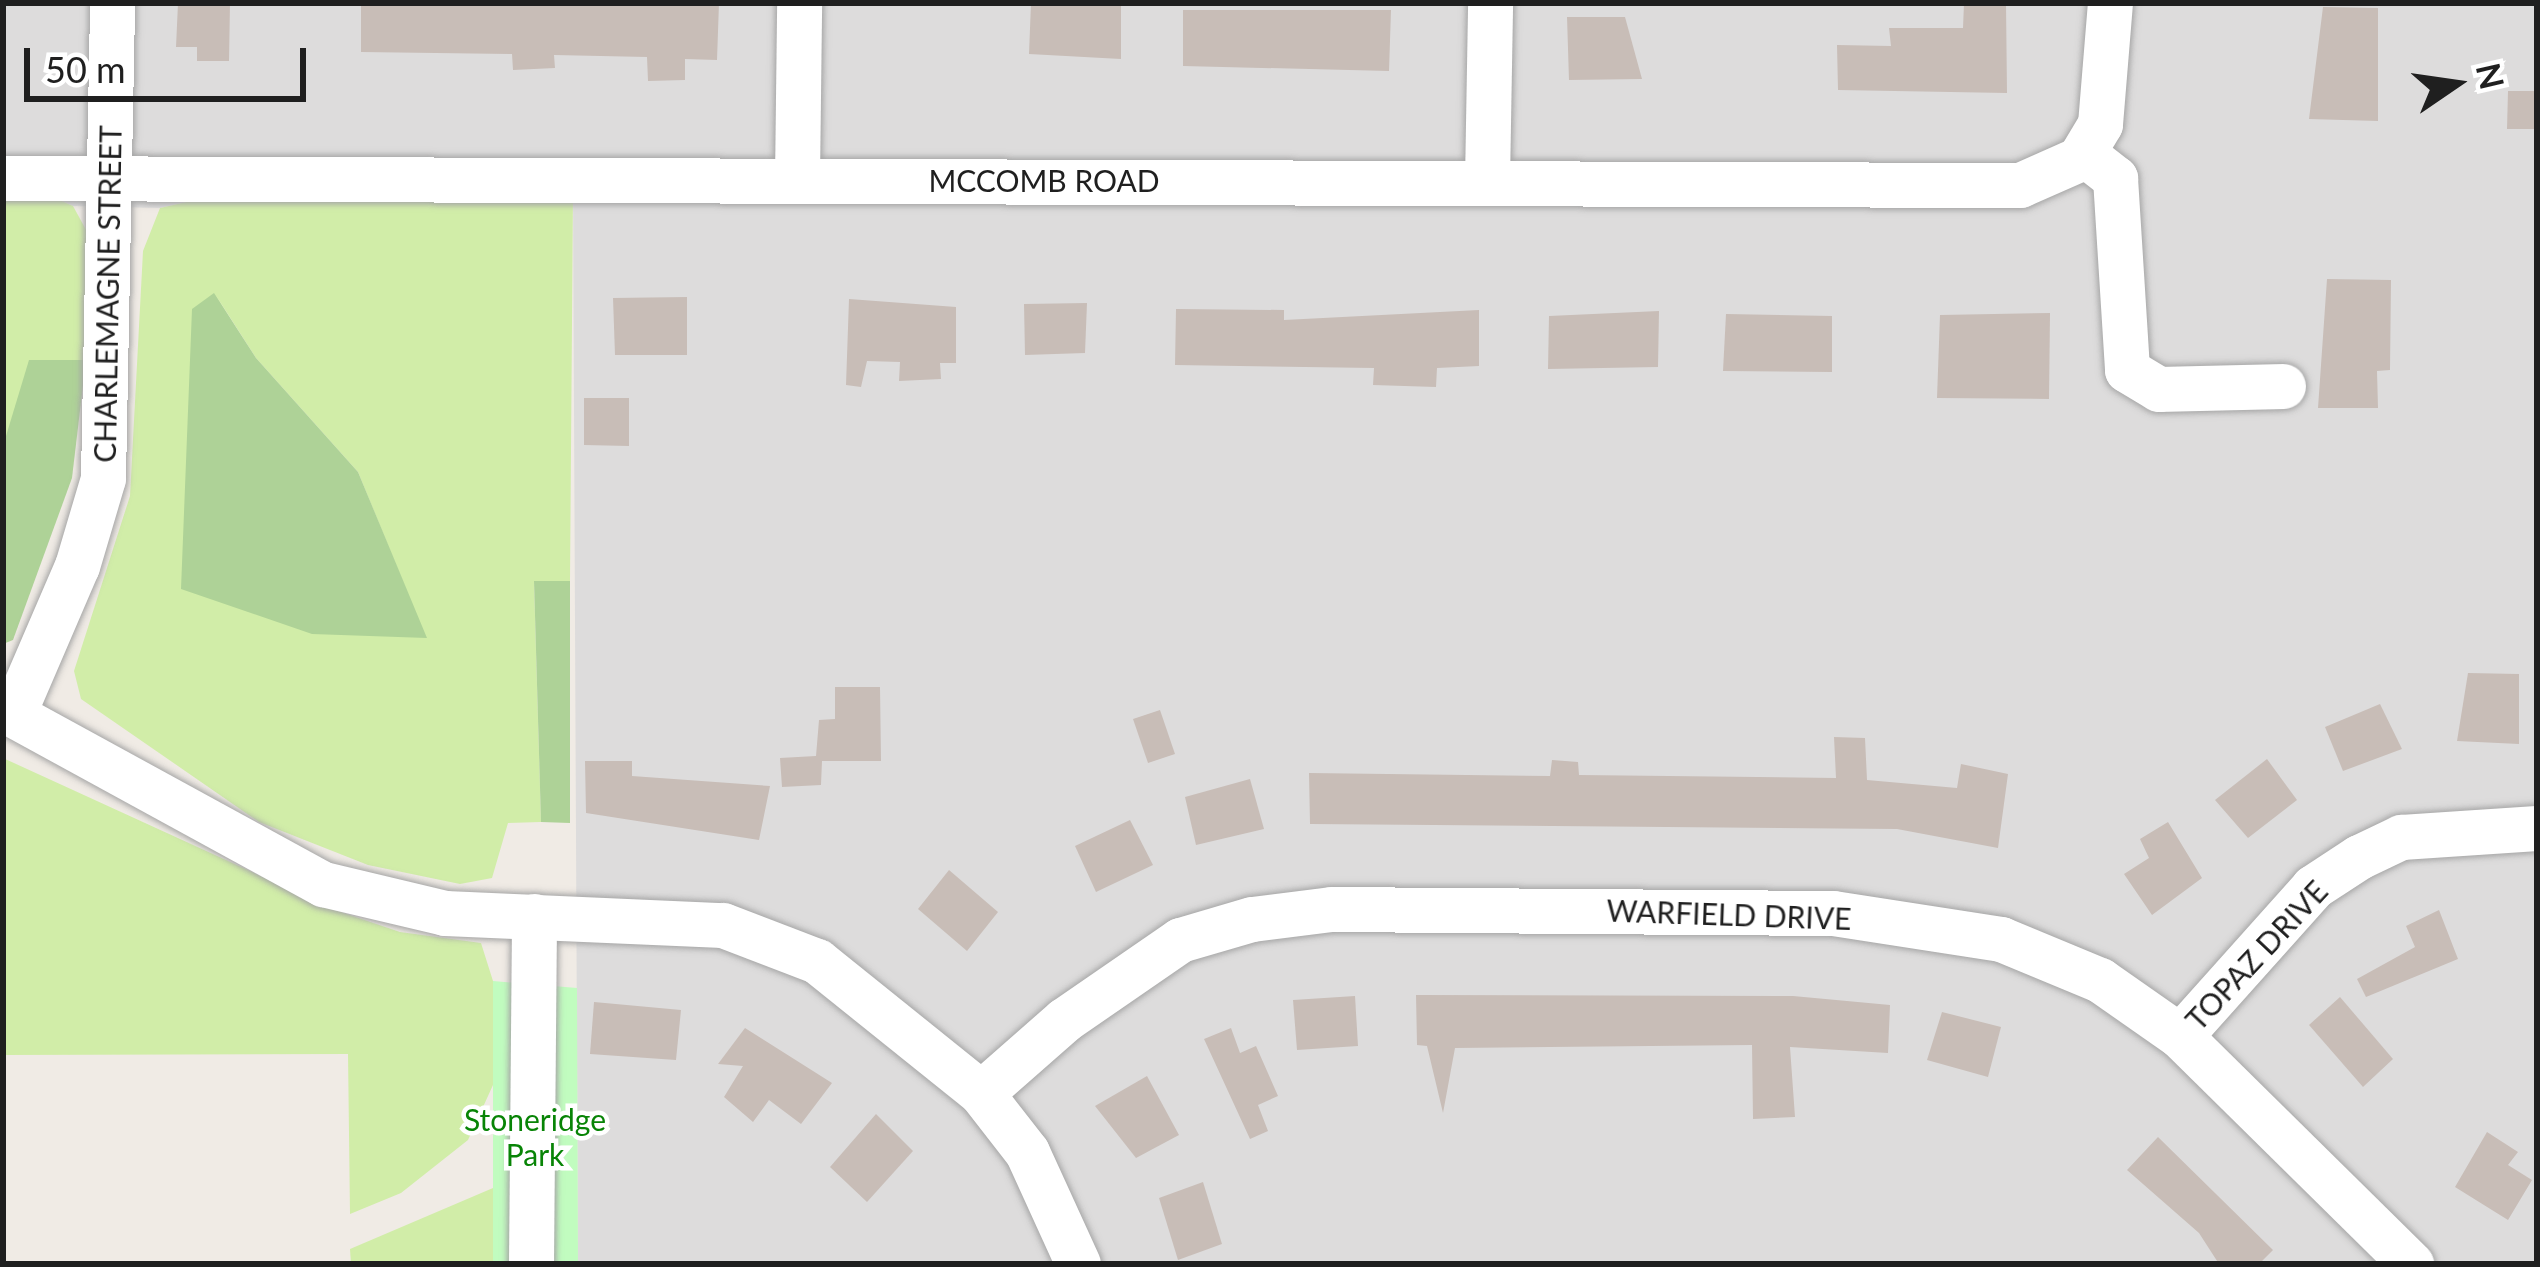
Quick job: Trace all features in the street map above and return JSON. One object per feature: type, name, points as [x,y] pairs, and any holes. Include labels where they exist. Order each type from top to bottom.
[{"type":"street","name":"CHARLEMAGNE STREET","points":[[8,710],[77,566],[103,478],[112,3]]},
{"type":"street","points":[[797,179],[799,3]]},
{"type":"street","points":[[1487,181],[1490,3]]},
{"type":"street","points":[[2110,3],[2109,89],[2081,156],[2115,178],[2127,370],[2158,389],[2283,386]]},
{"type":"street","name":"MCCOMB ROAD","points":[[3,178],[1487,181],[1997,187],[2081,156]]},
{"type":"street","points":[[8,710],[323,884],[445,913],[723,926],[817,961],[981,1093],[1027,1152],[1078,1264]]},
{"type":"street","name":"TOPAZ DRIVE","points":[[2180,1036],[2313,886],[2359,856],[2401,837],[2537,828]]},
{"type":"street","name":"WARFIELD DRIVE","points":[[981,1093],[1064,1020],[1180,940],[1331,909],[1854,916],[2001,939],[2099,980],[2180,1036],[2411,1264]]},
{"type":"street","points":[[531,1264],[534,916]]},
{"type":"shaded area","points":[[3,3],[2537,3],[2537,1264],[578,1264],[573,194],[204,198],[160,208],[73,206],[39,191],[3,191]]},
{"type":"green space","points":[[3,191],[39,191],[73,206],[90,237],[86,360],[3,446]]},
{"type":"green space","points":[[573,193],[570,581],[534,582],[541,822],[508,823],[492,878],[460,884],[368,865],[259,822],[81,699],[74,671],[130,496],[143,251],[160,208],[204,198]],"holes":[[[215,294],[256,358],[358,472],[426,638]]]},
{"type":"green space","points":[[214,293],[256,358],[358,472],[427,638],[312,634],[181,589],[192,309]]},
{"type":"green space","points":[[29,360],[86,360],[72,478],[13,640],[3,644],[3,446]]},
{"type":"green space","points":[[534,581],[570,581],[570,823],[541,822]]},
{"type":"green space","points":[[3,758],[335,910],[400,932],[481,943],[493,981],[493,1085],[468,1140],[401,1193],[350,1214],[348,1054],[3,1055]]},
{"type":"green space","name":"Stoneridge Park","points":[[493,981],[577,988],[578,1264],[493,1264]]},
{"type":"green space","points":[[493,1188],[493,1264],[351,1264],[350,1249]]},
{"type":"building","points":[[178,3],[230,3],[229,61],[197,61],[197,47],[176,47]]},
{"type":"building","points":[[361,3],[719,3],[717,60],[685,59],[685,80],[648,81],[647,57],[554,55],[555,68],[513,70],[512,54],[361,52]]},
{"type":"building","points":[[1031,3],[1121,3],[1121,59],[1029,54]]},
{"type":"building","points":[[1964,3],[2006,3],[2007,93],[1838,90],[1837,45],[1891,46],[1889,28],[1963,28]]},
{"type":"building","points":[[2323,7],[2378,8],[2378,121],[2309,119]]},
{"type":"building","points":[[1183,10],[1391,10],[1389,71],[1183,66]]},
{"type":"building","points":[[1567,17],[1625,17],[1642,79],[1569,80]]},
{"type":"building","points":[[2508,91],[2537,91],[2537,129],[2507,129]]},
{"type":"building","points":[[2327,279],[2391,280],[2390,370],[2377,371],[2378,408],[2318,408]]},
{"type":"building","points":[[687,297],[687,355],[615,355],[613,298]]},
{"type":"building","points":[[849,299],[956,307],[956,363],[940,363],[941,379],[899,381],[900,362],[867,361],[861,387],[846,385]]},
{"type":"building","points":[[1087,303],[1085,353],[1025,355],[1024,304]]},
{"type":"building","points":[[1176,309],[1284,310],[1284,320],[1479,310],[1479,366],[1437,368],[1436,387],[1373,385],[1374,368],[1175,365]]},
{"type":"building","points":[[1659,311],[1658,367],[1548,369],[1549,316]]},
{"type":"building","points":[[2050,313],[2049,399],[1937,398],[1940,315]]},
{"type":"building","points":[[1726,314],[1832,316],[1832,372],[1723,371]]},
{"type":"building","points":[[584,398],[629,398],[629,446],[584,445]]},
{"type":"building","points":[[2468,673],[2519,674],[2519,744],[2457,741]]},
{"type":"building","points":[[835,687],[880,687],[881,761],[822,761],[821,785],[782,787],[780,758],[816,756],[819,720],[835,719]]},
{"type":"building","points":[[2380,704],[2402,749],[2343,771],[2325,727]]},
{"type":"building","points":[[1160,710],[1175,754],[1148,763],[1133,719]]},
{"type":"building","points":[[1834,737],[1865,738],[1867,780],[1957,788],[1961,764],[2008,774],[1998,848],[1897,829],[1310,824],[1309,773],[1550,776],[1552,760],[1578,762],[1579,775],[1836,778]]},
{"type":"building","points":[[2267,759],[2297,800],[2248,838],[2215,800]]},
{"type":"building","points":[[585,761],[632,761],[632,776],[770,786],[759,840],[586,813]]},
{"type":"building","points":[[1250,779],[1264,829],[1196,845],[1185,797]]},
{"type":"building","points":[[1130,820],[1153,865],[1096,892],[1075,846]]},
{"type":"building","points":[[2168,822],[2202,878],[2152,915],[2124,874],[2149,858],[2140,839]]},
{"type":"building","points":[[949,870],[998,912],[967,951],[918,909]]},
{"type":"building","points":[[2439,910],[2458,959],[2366,997],[2357,979],[2415,947],[2406,926]]},
{"type":"building","points":[[1416,995],[1793,996],[1890,1005],[1888,1053],[1790,1047],[1795,1117],[1753,1119],[1752,1045],[1455,1048],[1443,1113],[1427,1046],[1417,1045]]},
{"type":"building","points":[[1355,996],[1358,1046],[1297,1050],[1293,1000]]},
{"type":"building","points":[[2340,997],[2393,1059],[2363,1087],[2309,1025]]},
{"type":"building","points":[[594,1002],[681,1010],[676,1060],[590,1054]]},
{"type":"building","points":[[1942,1012],[2001,1027],[1988,1077],[1927,1060]]},
{"type":"building","points":[[745,1028],[832,1083],[801,1124],[769,1100],[753,1122],[724,1097],[743,1066],[718,1064]]},
{"type":"building","points":[[1231,1028],[1240,1053],[1256,1046],[1278,1096],[1258,1105],[1268,1131],[1250,1139],[1204,1039]]},
{"type":"building","points":[[1147,1076],[1179,1135],[1136,1158],[1095,1106]]},
{"type":"building","points":[[876,1114],[913,1151],[867,1202],[830,1167]]},
{"type":"building","points":[[2487,1132],[2518,1152],[2508,1165],[2532,1180],[2508,1220],[2455,1187]]},
{"type":"building","points":[[2158,1137],[2273,1250],[2259,1264],[2219,1264],[2199,1233],[2127,1170]]},
{"type":"building","points":[[1203,1182],[1222,1244],[1178,1260],[1159,1198]]}]
